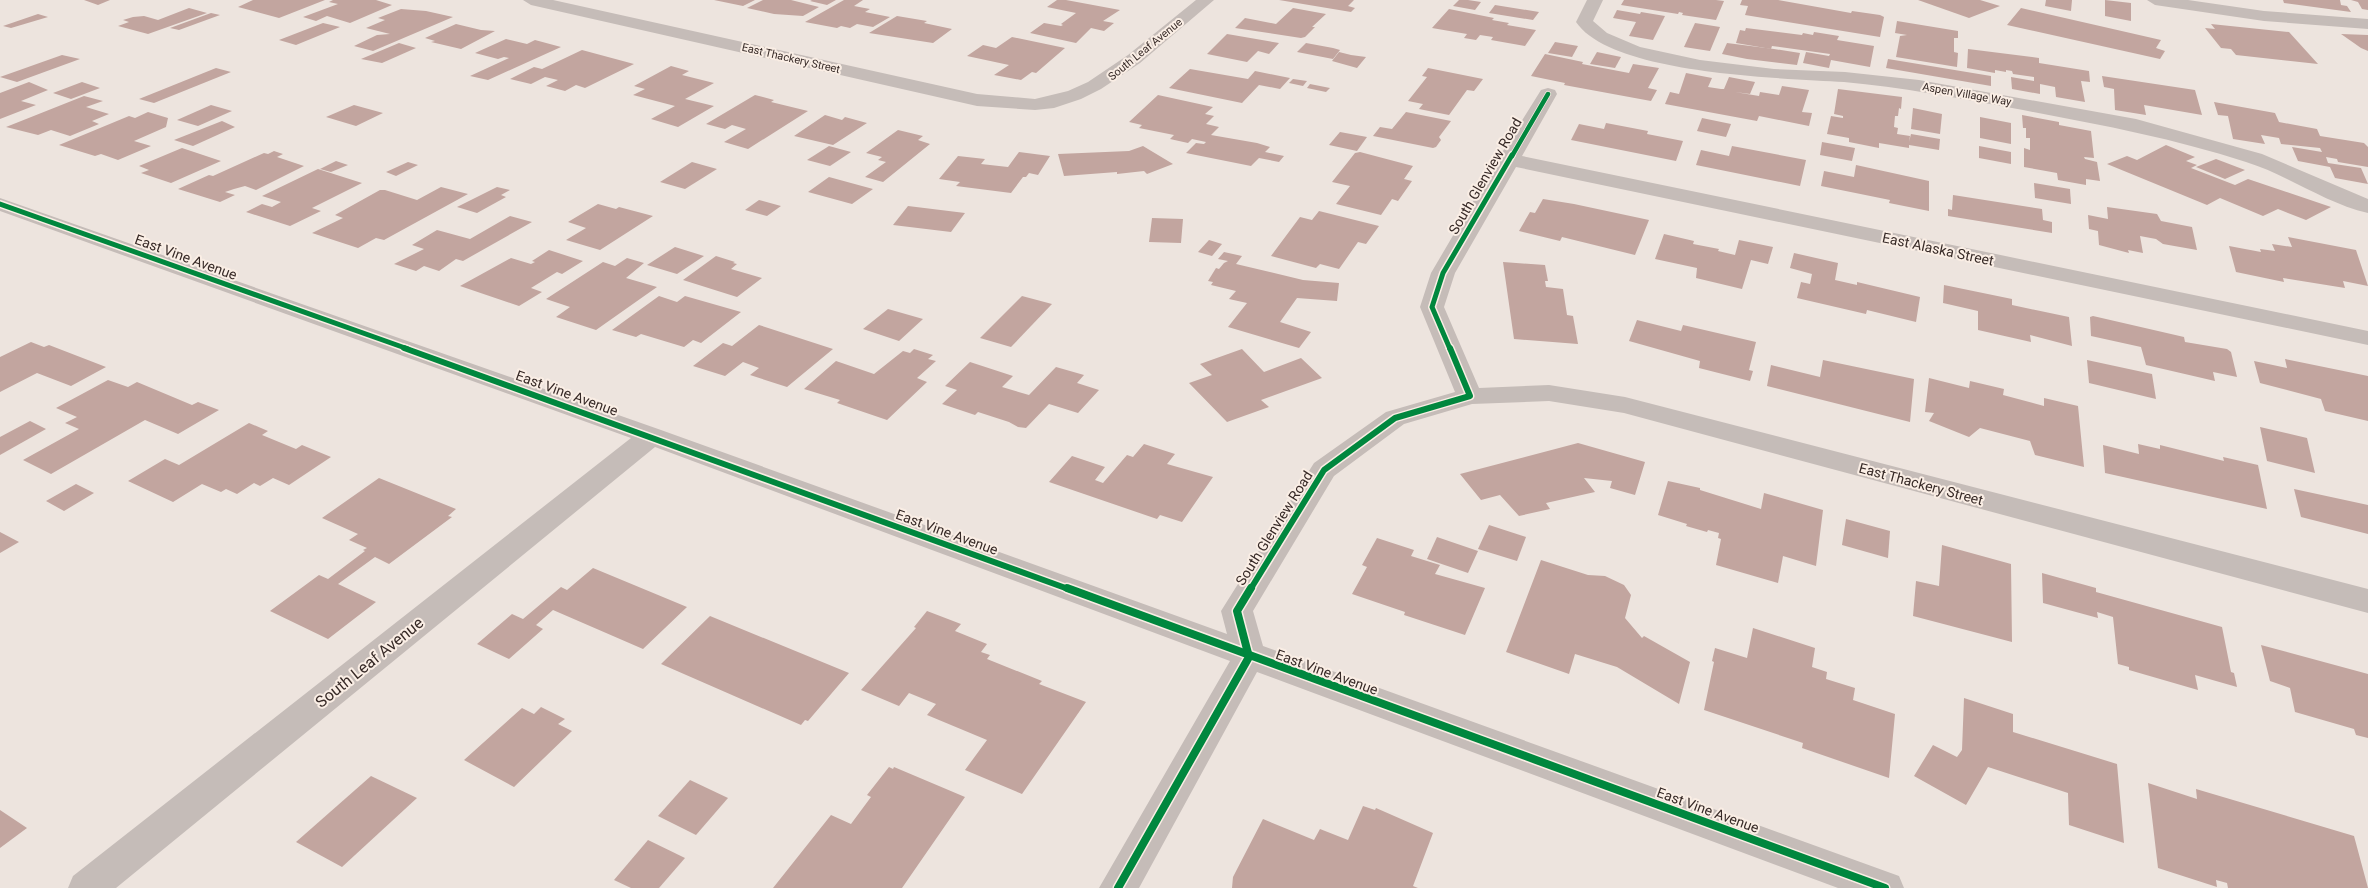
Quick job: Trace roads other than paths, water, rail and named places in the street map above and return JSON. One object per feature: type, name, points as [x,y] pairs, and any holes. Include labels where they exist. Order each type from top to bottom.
[{"type":"street","name":"East Thackery Street","points":[[531,0],[977,100],[1012,104],[1052,102]]},
{"type":"street","name":"South Leaf Avenue","points":[[1052,102],[1082,93],[1105,81],[1206,0]]},
{"type":"street","name":"Aspen Village Way","points":[[1595,0],[1584,22],[1601,37],[1635,50],[1700,65],[1774,74],[1845,77],[1919,86],[2136,125],[2256,158],[2368,207]]},
{"type":"street","points":[[2155,0],[2264,16],[2368,24]]},
{"type":"street","points":[[2247,0],[2264,16]]},
{"type":"street","name":"South Glenview Road","points":[[1249,656],[1237,611],[1324,470],[1394,418],[1470,396],[1432,307],[1443,273],[1508,159],[1548,94]]},
{"type":"street","name":"East Alaska Street","points":[[1508,159],[2368,338]]},
{"type":"street","name":"East Vine Avenue","points":[[0,204],[651,436],[1885,888]]},
{"type":"street","name":"East Thackery Street","points":[[1470,396],[1549,393],[1625,405],[2368,601]]},
{"type":"street","name":"South Leaf Avenue","points":[[87,888],[651,436]]},
{"type":"street","points":[[1118,888],[1249,656]]}]
